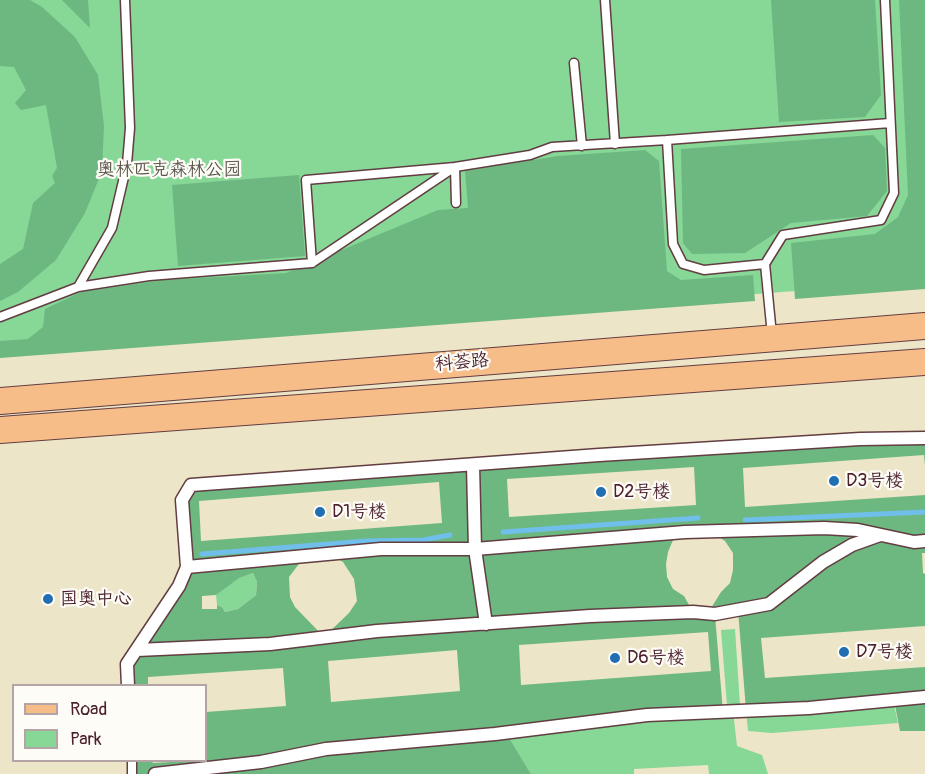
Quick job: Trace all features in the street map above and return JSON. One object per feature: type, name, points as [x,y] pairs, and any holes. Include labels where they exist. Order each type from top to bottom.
[{"type":"main road","name":"科荟路","points":[[0,401],[925,326]]},
{"type":"main road","name":"科荟路","points":[[0,430],[925,362]]},
{"type":"street","points":[[128,684],[128,664],[179,586],[187,567],[182,500],[191,485],[860,439],[925,438]]},
{"type":"street","points":[[473,465],[475,549],[486,624]]},
{"type":"street","points":[[187,567],[381,549],[475,549],[666,533],[802,528],[858,530],[914,542],[925,540]]},
{"type":"street","points":[[137,650],[270,644],[376,631],[590,616],[693,612],[715,614],[769,604],[823,562],[852,545],[880,535]]},
{"type":"street","points":[[155,774],[261,762],[326,749],[495,734],[646,715],[809,708],[925,697]]},
{"type":"lane","points":[[78,287],[112,228],[127,164],[130,128],[125,0]]},
{"type":"lane","points":[[605,0],[615,144]]},
{"type":"lane","points":[[772,338],[765,264],[783,234],[881,220],[894,193],[885,0]]},
{"type":"lane","points":[[574,63],[582,146]]},
{"type":"lane","points":[[312,262],[306,180],[454,167],[530,155],[552,147],[890,123]]},
{"type":"lane","points":[[668,140],[673,244],[683,264],[704,270],[765,264]]},
{"type":"lane","points":[[0,317],[78,287],[149,276],[312,262],[454,167]]},
{"type":"lane","points":[[454,167],[456,203]]},
{"type":"green space","name":"奥林匹克森林公园","points":[[0,0],[925,0],[925,281],[0,352]]},
{"type":"green space","points":[[0,0],[30,0],[42,7],[75,37],[98,75],[104,126],[102,171],[85,213],[56,260],[18,292],[0,301],[0,264],[23,249],[33,203],[55,183],[52,176],[57,168],[46,105],[21,110],[15,103],[26,90],[14,67],[0,66]]},
{"type":"green space","points":[[62,0],[88,0],[90,28]]},
{"type":"green space","points":[[771,0],[875,0],[881,95],[865,117],[779,122]]},
{"type":"green space","points":[[899,0],[925,0],[925,289],[795,299],[791,243],[875,234],[898,217],[908,195]]},
{"type":"green space","points":[[873,135],[885,148],[887,191],[867,216],[791,223],[745,253],[692,254],[683,243],[681,149]]},
{"type":"green space","points":[[645,150],[659,161],[667,271],[681,280],[753,275],[755,301],[0,358],[0,341],[28,339],[43,327],[45,309],[81,292],[163,280],[286,273],[438,210],[468,208],[465,171],[558,156]]},
{"type":"green space","points":[[299,175],[305,256],[178,266],[172,185]]},
{"type":"green space","points":[[925,438],[925,466],[924,455],[743,468],[745,507],[925,495],[925,553],[922,553],[923,573],[925,574],[925,626],[761,638],[765,678],[925,667],[925,731],[900,731],[894,700],[746,710],[738,610],[715,615],[723,712],[506,733],[531,774],[132,774],[132,762],[207,762],[207,712],[286,706],[283,668],[148,677],[148,684],[128,684],[127,664],[187,567],[183,516],[191,485]],"holes":[[[694,467],[696,505],[509,517],[507,479]],[[439,482],[442,523],[201,541],[199,501]],[[685,532],[711,532],[725,541],[733,553],[730,583],[721,592],[708,613],[693,612],[684,596],[673,589],[667,577],[666,564],[673,540]],[[330,554],[343,562],[354,579],[357,601],[349,613],[324,637],[295,607],[290,597],[289,577],[305,556]],[[253,573],[257,582],[256,595],[238,609],[225,612],[217,605],[217,609],[202,609],[202,596],[216,595],[239,578]],[[708,632],[711,671],[521,685],[519,645]],[[457,650],[460,691],[331,702],[328,661]]]},
{"type":"green space","points":[[253,573],[257,582],[256,595],[238,609],[225,612],[217,605],[216,595],[219,592],[238,578]]},
{"type":"green space","points":[[735,629],[740,705],[727,706],[721,630]]},
{"type":"green space","points":[[893,700],[898,723],[772,733],[748,731],[746,710]]},
{"type":"green space","points":[[733,711],[737,746],[762,755],[768,774],[709,774],[708,765],[634,769],[634,774],[531,774],[505,732]]},
{"type":"waterway","points":[[745,520],[925,512]]},
{"type":"waterway","points":[[503,532],[698,518]]},
{"type":"waterway","points":[[202,554],[367,541],[423,540],[450,535]]},
{"type":"place","name":"D3号楼","points":[[834,481]]},
{"type":"place","name":"D2号楼","points":[[601,492]]},
{"type":"place","name":"D1号楼","points":[[320,512]]},
{"type":"place","name":"国奥中心","points":[[48,599]]},
{"type":"place","name":"D7号楼","points":[[844,652]]},
{"type":"place","name":"D6号楼","points":[[615,658]]}]
